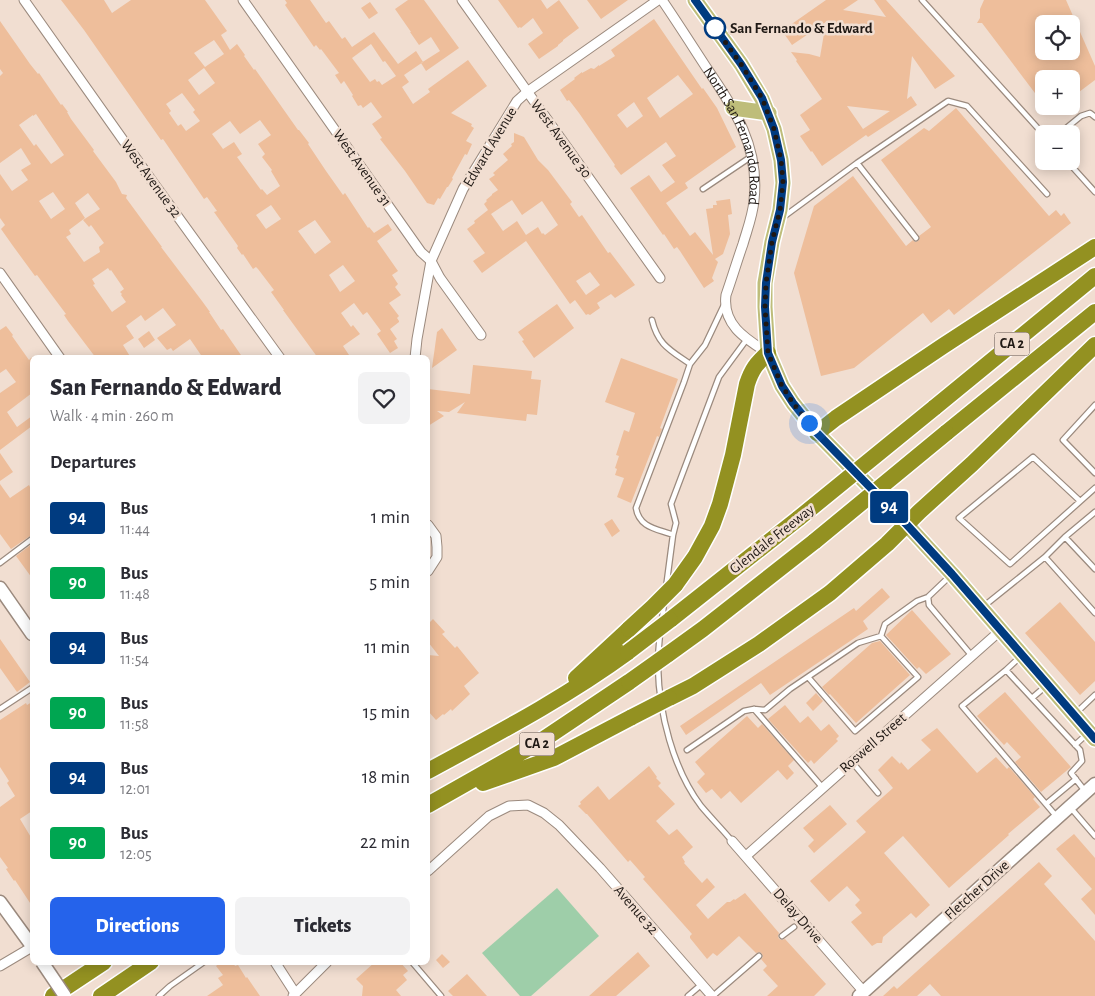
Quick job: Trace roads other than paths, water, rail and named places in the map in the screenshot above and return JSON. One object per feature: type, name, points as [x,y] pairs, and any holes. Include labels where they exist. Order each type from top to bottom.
[{"type":"highway","points":[[817,433],[836,418],[943,346],[1095,247]]},
{"type":"highway","name":"Glendale Freeway","points":[[430,770],[549,705],[612,664],[799,518],[1092,278]]},
{"type":"highway","name":"Glendale Freeway","points":[[434,802],[541,741],[629,682],[703,629],[815,541],[1095,312]]},
{"type":"highway","points":[[434,802],[554,758],[693,686],[759,644],[830,593],[887,544],[1095,345]]},
{"type":"highway","points":[[549,705],[653,607],[674,585],[695,557],[712,526],[720,504],[733,455],[747,384],[756,365],[768,353]]},
{"type":"highway","points":[[53,996],[100,965]]},
{"type":"highway","points":[[101,996],[147,965]]},
{"type":"main road","name":"North San Fernando Road","points":[[695,0],[741,64],[762,98],[774,129],[781,160],[783,182],[780,210],[766,283],[765,307],[768,353],[782,386],[817,433],[952,574],[1092,736]]},
{"type":"main road","points":[[733,108],[768,113]]},
{"type":"main road","points":[[0,588],[30,631]]},
{"type":"main road","name":"Fletcher Drive","points":[[866,992],[1091,788]]},
{"type":"main road","points":[[0,902],[30,944]]},
{"type":"main road","points":[[44,965],[66,996]]},
{"type":"street","name":"West Avenue 32","points":[[24,0],[278,355]]},
{"type":"street","name":"West Avenue 31","points":[[243,0],[421,252],[431,261],[440,278],[481,335]]},
{"type":"street","name":"West Avenue 30","points":[[462,0],[660,278]]},
{"type":"street","name":"Edward Avenue","points":[[415,355],[431,261],[464,189],[518,102],[527,92],[660,0]]},
{"type":"street","name":"North San Fernando Road","points":[[660,0],[733,108],[742,124],[752,156],[755,189],[752,212],[724,305]]},
{"type":"street","points":[[0,273],[58,355]]},
{"type":"street","points":[[724,305],[733,326],[747,339],[768,353]]},
{"type":"street","points":[[430,528],[436,536],[437,547],[437,557],[430,568]]},
{"type":"street","name":"Roswell Street","points":[[746,856],[1001,630]]},
{"type":"street","name":"Avenue 32","points":[[430,869],[489,816],[509,806],[528,806],[544,813],[600,868],[713,996]]},
{"type":"street","name":"Delay Drive","points":[[732,841],[866,992]]},
{"type":"street","points":[[0,966],[30,948]]},
{"type":"street","points":[[277,965],[294,995],[324,965]]},
{"type":"lane","points":[[922,0],[1035,125]]},
{"type":"lane","points":[[777,222],[857,163],[948,101],[967,106],[1047,194]]},
{"type":"lane","points":[[1070,125],[1081,116],[1090,113],[1095,118]]},
{"type":"lane","points":[[703,189],[752,156]]},
{"type":"lane","points":[[857,163],[916,238]]},
{"type":"lane","points":[[1075,170],[1095,192]]},
{"type":"lane","points":[[673,535],[643,523],[637,515],[636,508],[690,364],[705,346],[724,305]]},
{"type":"lane","points":[[652,320],[657,336],[663,344],[690,364]]},
{"type":"lane","points":[[732,841],[701,805],[684,778],[664,720],[658,686],[658,652],[676,523],[671,504],[719,377],[747,339]]},
{"type":"lane","points":[[1095,405],[1062,440],[1095,472]]},
{"type":"lane","points":[[1080,501],[1033,457],[959,518],[1010,564],[1095,488]]},
{"type":"lane","points":[[982,608],[1095,512]]},
{"type":"lane","points":[[1065,537],[1095,569]]},
{"type":"lane","points":[[0,563],[30,540]]},
{"type":"lane","points":[[1045,556],[1095,613]]},
{"type":"lane","points":[[881,636],[886,624],[917,601],[928,597],[952,574]]},
{"type":"lane","points":[[928,597],[929,605],[972,656]]},
{"type":"lane","points":[[808,677],[855,731],[918,677],[881,636]]},
{"type":"lane","points":[[687,750],[744,711],[764,710],[790,689],[858,643],[881,636]]},
{"type":"lane","points":[[1022,655],[962,706],[1057,817]]},
{"type":"lane","points":[[1006,670],[1080,750],[1082,762],[1071,773],[1076,779],[1091,788]]},
{"type":"lane","points":[[1032,698],[1048,684]]},
{"type":"lane","points":[[0,709],[30,689]]},
{"type":"lane","points":[[1074,714],[1095,695]]},
{"type":"lane","points":[[754,709],[823,788]]},
{"type":"lane","points":[[1075,745],[1092,736]]},
{"type":"lane","points":[[852,762],[878,792]]},
{"type":"lane","points":[[1046,804],[1076,779]]},
{"type":"lane","points":[[1070,806],[1095,836]]},
{"type":"lane","points":[[782,936],[794,927]]},
{"type":"lane","points":[[713,996],[759,956]]},
{"type":"lane","points":[[159,996],[200,965]]},
{"type":"lane","points":[[415,965],[441,996]]},
{"type":"lane","points":[[688,996],[702,984]]},
{"type":"place","name":"San Fernando & Edward","points":[[715,28]]}]
